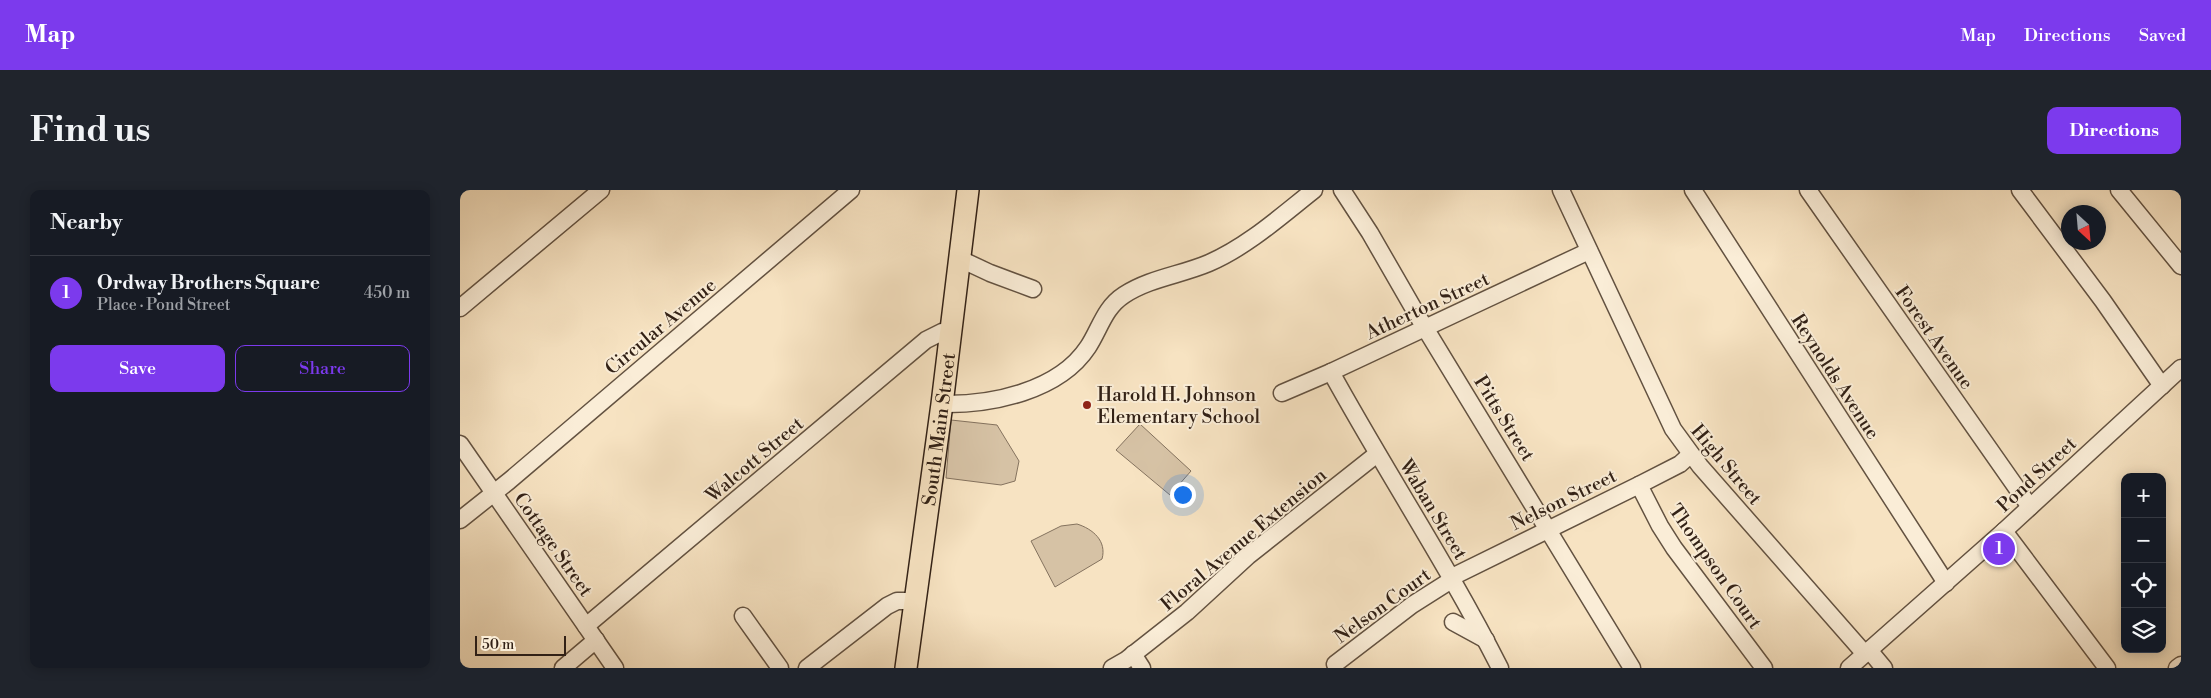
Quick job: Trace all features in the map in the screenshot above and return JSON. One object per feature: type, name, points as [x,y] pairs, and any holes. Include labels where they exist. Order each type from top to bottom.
[{"type":"main road","name":"South Main Street","points":[[906,668],[952,331],[968,190]]},
{"type":"street","points":[[460,308],[601,190]]},
{"type":"street","name":"Circular Avenue","points":[[460,520],[851,190]]},
{"type":"street","points":[[942,404],[963,404],[1012,395],[1047,382],[1068,368],[1084,354],[1106,312],[1123,295],[1146,283],[1196,268],[1222,256],[1251,238],[1314,190]]},
{"type":"street","name":"Pitts Street","points":[[1342,190],[1550,529],[1632,668]]},
{"type":"street","name":"High Street","points":[[1561,190],[1657,397],[1673,429],[1690,455],[1867,652],[1884,668]]},
{"type":"street","name":"Reynolds Avenue","points":[[1693,190],[1946,583]]},
{"type":"street","name":"Forest Avenue","points":[[1808,190],[2030,507]]},
{"type":"street","points":[[2020,190],[2162,386]]},
{"type":"street","points":[[2119,190],[2181,266]]},
{"type":"street","name":"Atherton Street","points":[[1282,393],[1426,329],[1589,251]]},
{"type":"street","points":[[960,259],[1034,290]]},
{"type":"street","name":"Walcott Street","points":[[586,626],[926,340],[942,332],[952,331]]},
{"type":"street","name":"Pond Street","points":[[1849,668],[2004,531],[2181,368]]},
{"type":"street","name":"Waban Street","points":[[1331,372],[1377,454],[1453,578],[1500,668]]},
{"type":"street","name":"Cottage Street","points":[[460,444],[615,668]]},
{"type":"street","name":"Floral Avenue Extension","points":[[1112,668],[1138,661],[1222,578],[1377,454]]},
{"type":"street","name":"Nelson Street","points":[[1453,578],[1505,550],[1680,464],[1690,455]]},
{"type":"street","name":"Thompson Court","points":[[1639,484],[1670,543],[1764,668]]},
{"type":"street","points":[[2004,531],[2107,668]]},
{"type":"street","name":"Nelson Court","points":[[1335,664],[1412,605],[1453,578]]},
{"type":"street","points":[[807,668],[887,606],[897,601],[914,601]]},
{"type":"street","points":[[743,616],[780,668]]},
{"type":"street","points":[[1452,622],[1486,640]]},
{"type":"street","points":[[563,668],[596,640]]},
{"type":"street","points":[[2177,668],[2181,665]]},
{"type":"shaded area","points":[[951,420],[997,425],[1019,461],[1015,481],[1001,485],[946,478]]},
{"type":"shaded area","points":[[1140,424],[1191,471],[1170,495],[1116,450]]},
{"type":"shaded area","points":[[1077,524],[1088,529],[1101,541],[1102,559],[1055,587],[1031,541],[1061,526]]},
{"type":"place","name":"Harold H. Johnson Elementary School","points":[[1087,405]]},
{"type":"place","name":"Ordway Brothers Square","points":[[1999,549]]}]
